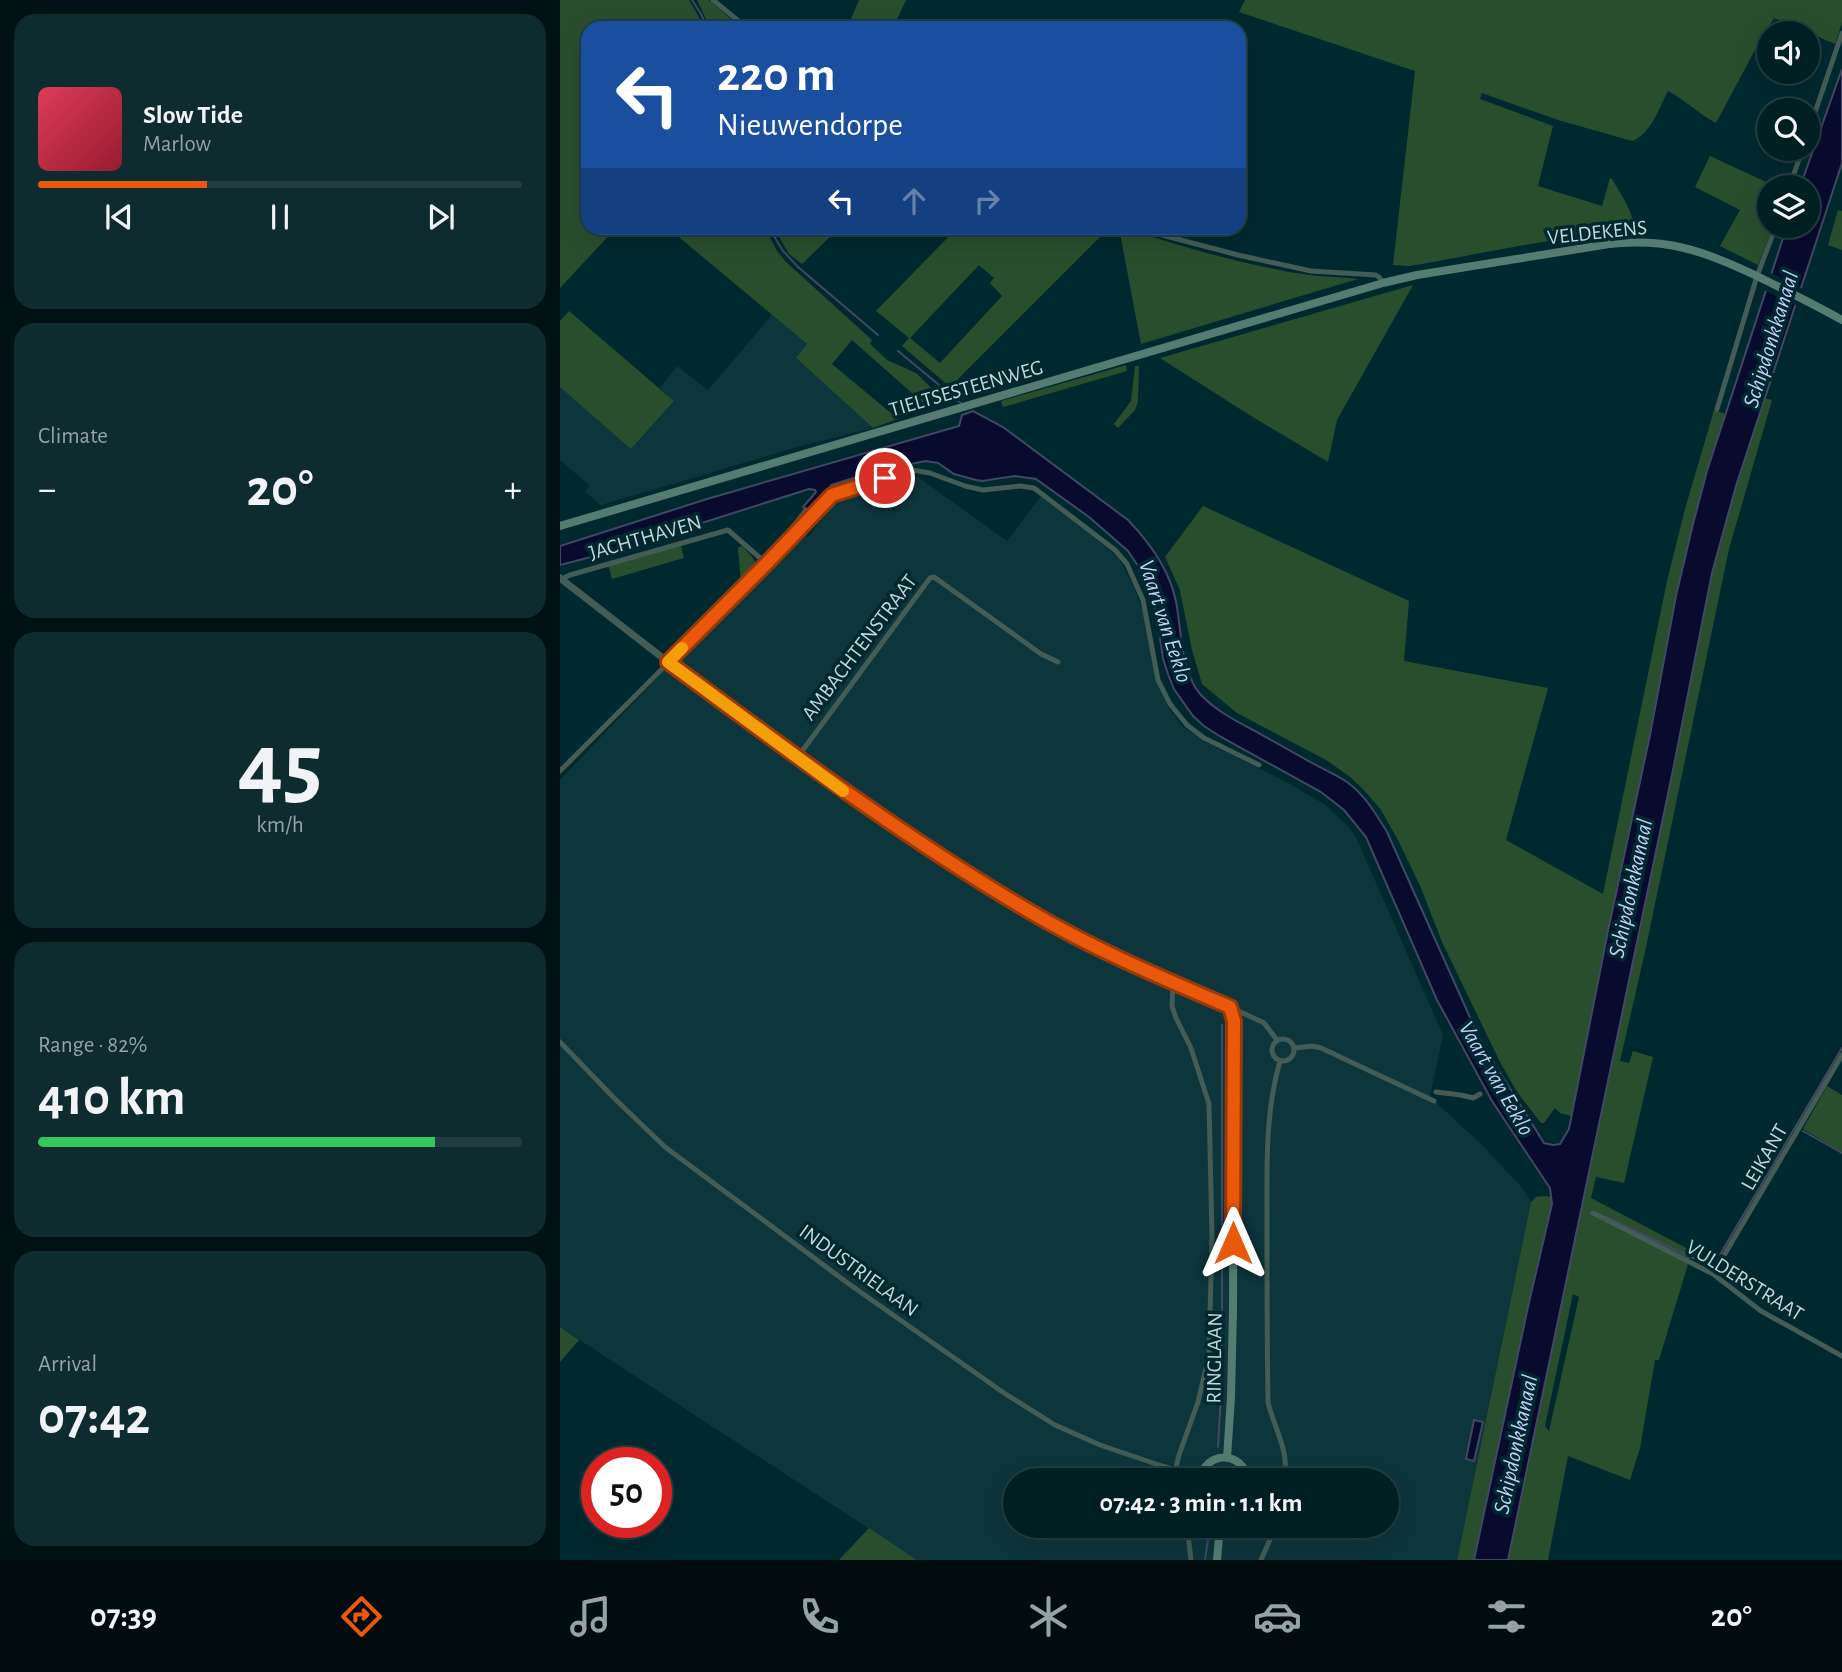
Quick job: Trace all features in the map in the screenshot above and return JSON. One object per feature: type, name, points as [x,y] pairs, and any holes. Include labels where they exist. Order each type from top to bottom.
[{"type":"main road","name":"VELDEKENS","points":[[1383,283],[1438,271],[1635,241],[1675,245],[1703,252],[1759,277],[1842,320]]},
{"type":"main road","name":"TIELTSESTEENWEG","points":[[560,526],[1383,283]]},
{"type":"main road","name":"RINGLAAN","points":[[1227,1458],[1233,1310],[1234,1021],[1230,1007]]},
{"type":"main road","points":[[1204,1468],[1217,1458],[1227,1458],[1243,1468]]},
{"type":"main road","points":[[1216,1560],[1219,1538]]},
{"type":"street","points":[[713,0],[738,21]]},
{"type":"street","points":[[1820,98],[1842,33]]},
{"type":"street","points":[[1162,235],[1311,271],[1376,275],[1383,283]]},
{"type":"street","points":[[1717,409],[1772,238]]},
{"type":"street","points":[[560,771],[832,495],[912,470],[930,473],[983,491],[1020,486],[1034,488],[1115,550],[1126,564],[1143,600],[1158,680],[1170,704],[1187,725],[1204,738],[1259,765]]},
{"type":"street","points":[[793,537],[788,533],[806,510]]},
{"type":"street","name":"JACHTHAVEN","points":[[561,578],[728,530],[766,564]]},
{"type":"street","name":"AMBACHTENSTRAAT","points":[[797,758],[930,578],[934,577],[1041,654],[1058,662]]},
{"type":"street","points":[[561,578],[668,662],[859,803],[1030,912],[1083,940],[1264,1023],[1276,1040]]},
{"type":"street","name":"RINGLAAN","points":[[1173,982],[1172,1006],[1207,1093],[1211,1144],[1209,1355],[1198,1402],[1175,1468]]},
{"type":"street","points":[[1286,1038],[1295,1048],[1291,1059],[1286,1061],[1280,1061],[1272,1050],[1276,1040],[1286,1038]]},
{"type":"street","name":"INDUSTRIELAAN","points":[[560,1042],[665,1147],[849,1284],[1004,1394],[1100,1445],[1172,1468]]},
{"type":"street","points":[[1295,1048],[1321,1048],[1434,1101]]},
{"type":"street","name":"LEIKANT","points":[[1713,1274],[1842,1055]]},
{"type":"street","points":[[1280,1061],[1267,1131],[1268,1402],[1284,1451],[1285,1468]]},
{"type":"street","points":[[1436,1092],[1473,1098],[1480,1094]]},
{"type":"street","name":"VULDERSTRAAT","points":[[1593,1213],[1713,1274],[1761,1311],[1842,1356]]},
{"type":"street","points":[[1188,1538],[1191,1560]]},
{"type":"street","points":[[1261,1560],[1271,1538]]},
{"type":"shaded area","points":[[772,315],[807,344],[797,359],[873,428],[801,446],[601,505],[585,492],[590,486],[560,460],[560,387],[632,448],[674,401],[660,388],[677,366],[708,390]]},
{"type":"shaded area","points":[[918,477],[1007,541],[1041,496],[1110,550],[1121,562],[1135,589],[1144,616],[1156,679],[1169,709],[1183,727],[1207,743],[1283,780],[1324,804],[1350,828],[1443,1035],[1430,1097],[1482,1145],[1524,1190],[1531,1202],[1457,1560],[917,1560],[560,1327],[560,780],[659,676],[803,534],[808,537],[837,500]]},
{"type":"green space","points":[[560,0],[689,0],[700,21],[581,21],[581,235],[609,235],[560,288]]},
{"type":"green space","points":[[697,0],[709,0],[733,21],[707,21]]},
{"type":"green space","points":[[859,0],[906,0],[896,21],[850,21]]},
{"type":"green space","points":[[1245,0],[1842,0],[1842,23],[1835,44],[1820,38],[1820,21],[1781,21],[1774,18],[1772,21],[1757,21],[1757,47],[1716,123],[1668,91],[1649,127],[1639,138],[1632,141],[1558,120],[1482,93],[1480,99],[1553,126],[1538,186],[1602,206],[1610,178],[1626,203],[1635,230],[1555,240],[1408,266],[1393,265],[1415,71],[1239,12]]},
{"type":"green space","points":[[1710,156],[1757,178],[1757,238],[1768,238],[1758,265],[1720,246],[1740,210],[1695,187]]},
{"type":"green space","points":[[1838,210],[1842,211],[1842,250],[1828,245]]},
{"type":"green space","points":[[676,235],[769,235],[786,262],[872,340],[870,344],[887,360],[916,373],[947,403],[930,409],[852,340],[832,364],[898,419],[873,428],[796,358],[807,344]]},
{"type":"green space","points":[[778,235],[832,235],[802,264],[789,254]]},
{"type":"green space","points":[[950,235],[1102,235],[958,379],[970,391],[963,398],[902,346],[909,338],[876,311]],"holes":[[[979,265],[994,278],[990,283],[1002,296],[940,363],[910,338]]]},
{"type":"green space","points":[[1120,235],[1146,235],[1262,267],[1309,275],[1358,279],[1141,344]]},
{"type":"green space","points":[[1413,285],[1337,420],[1328,462],[1160,358]]},
{"type":"green space","points":[[569,311],[674,401],[631,449],[560,387],[560,321]]},
{"type":"green space","points":[[1126,365],[1127,371],[1003,407],[1001,401]]},
{"type":"green space","points":[[1135,366],[1139,366],[1138,402],[1135,410],[1118,428],[1114,424],[1131,401]]},
{"type":"green space","points":[[1764,398],[1772,400],[1729,549],[1620,1061],[1629,1063],[1633,1051],[1653,1057],[1624,1183],[1596,1177],[1591,1198],[1692,1251],[1659,1360],[1655,1360],[1640,1448],[1630,1480],[1568,1456],[1548,1560],[1508,1560],[1712,573]],"holes":[[[1573,1294],[1579,1297],[1549,1431],[1545,1426]]]},
{"type":"green space","points":[[1714,410],[1725,414],[1707,471],[1676,596],[1571,1116],[1560,1113],[1555,1108],[1544,1123],[1541,1123],[1517,1092],[1500,1062],[1442,942],[1421,888],[1381,810],[1349,776],[1326,760],[1237,713],[1202,684],[1180,590],[1165,557],[1203,506],[1409,601],[1404,661],[1548,688],[1506,840],[1603,894],[1667,581]]},
{"type":"green space","points":[[680,543],[684,558],[612,579],[608,564]]},
{"type":"green space","points":[[742,546],[756,565],[741,583],[738,548]]},
{"type":"green space","points":[[1827,1086],[1842,1095],[1842,1152],[1803,1129]]},
{"type":"green space","points":[[1536,1197],[1552,1197],[1552,1204],[1474,1560],[1457,1560],[1531,1202]]},
{"type":"green space","points":[[560,1327],[579,1340],[560,1362]]},
{"type":"green space","points":[[869,1528],[917,1560],[839,1560]]},
{"type":"water","points":[[1842,69],[1842,163],[1820,230],[1820,175],[1804,175],[1809,161],[1820,161],[1820,131]]},
{"type":"water","points":[[1783,238],[1817,238],[1736,486],[1712,573],[1508,1560],[1474,1560],[1552,1204],[1550,1188],[1492,1101],[1437,1000],[1366,837],[1344,810],[1321,792],[1221,737],[1193,716],[1174,689],[1168,674],[1150,589],[1128,551],[1089,517],[1036,479],[1015,476],[982,481],[954,474],[938,463],[926,461],[875,471],[831,485],[809,512],[803,507],[816,492],[809,489],[610,552],[560,565],[560,546],[707,499],[959,426],[962,415],[973,411],[1003,427],[1128,520],[1144,538],[1164,568],[1173,590],[1185,662],[1200,694],[1232,718],[1343,779],[1370,805],[1387,832],[1481,1042],[1544,1143],[1553,1145],[1560,1144],[1569,1129],[1676,596],[1707,471]]},
{"type":"water","points":[[1474,1420],[1483,1422],[1474,1461],[1466,1459]]},
{"type":"pier","points":[[1767,271],[1805,290],[1799,307],[1762,289]]},
{"type":"waterway","points":[[692,0],[704,21]]},
{"type":"waterway","points":[[773,235],[798,267],[878,335]]},
{"type":"waterway","points":[[898,351],[962,404]]},
{"type":"waterway","points":[[1218,1447],[1222,1306],[1222,1025]]},
{"type":"waterway","points":[[1606,1217],[1706,1264],[1715,1263],[1842,1048]]},
{"type":"waterway","points":[[1803,1131],[1842,1153]]},
{"type":"waterway","points":[[1205,1560],[1208,1538]]},
{"type":"slow traffic","points":[[682,648],[668,662],[843,791]]},
{"type":"route","points":[[885,478],[832,495],[668,662],[859,803],[1011,900],[1101,949],[1230,1007],[1234,1021],[1233,1243]]},
{"type":"water label","name":"Schipdonkkanaal","points":[[1770,339]]},
{"type":"water label","name":"Vaart van Eeklo","points":[[1166,621]]},
{"type":"water label","name":"Schipdonkkanaal","points":[[1630,888]]},
{"type":"water label","name":"Vaart van Eeklo","points":[[1497,1078]]},
{"type":"water label","name":"Schipdonkkanaal","points":[[1515,1444]]}]
